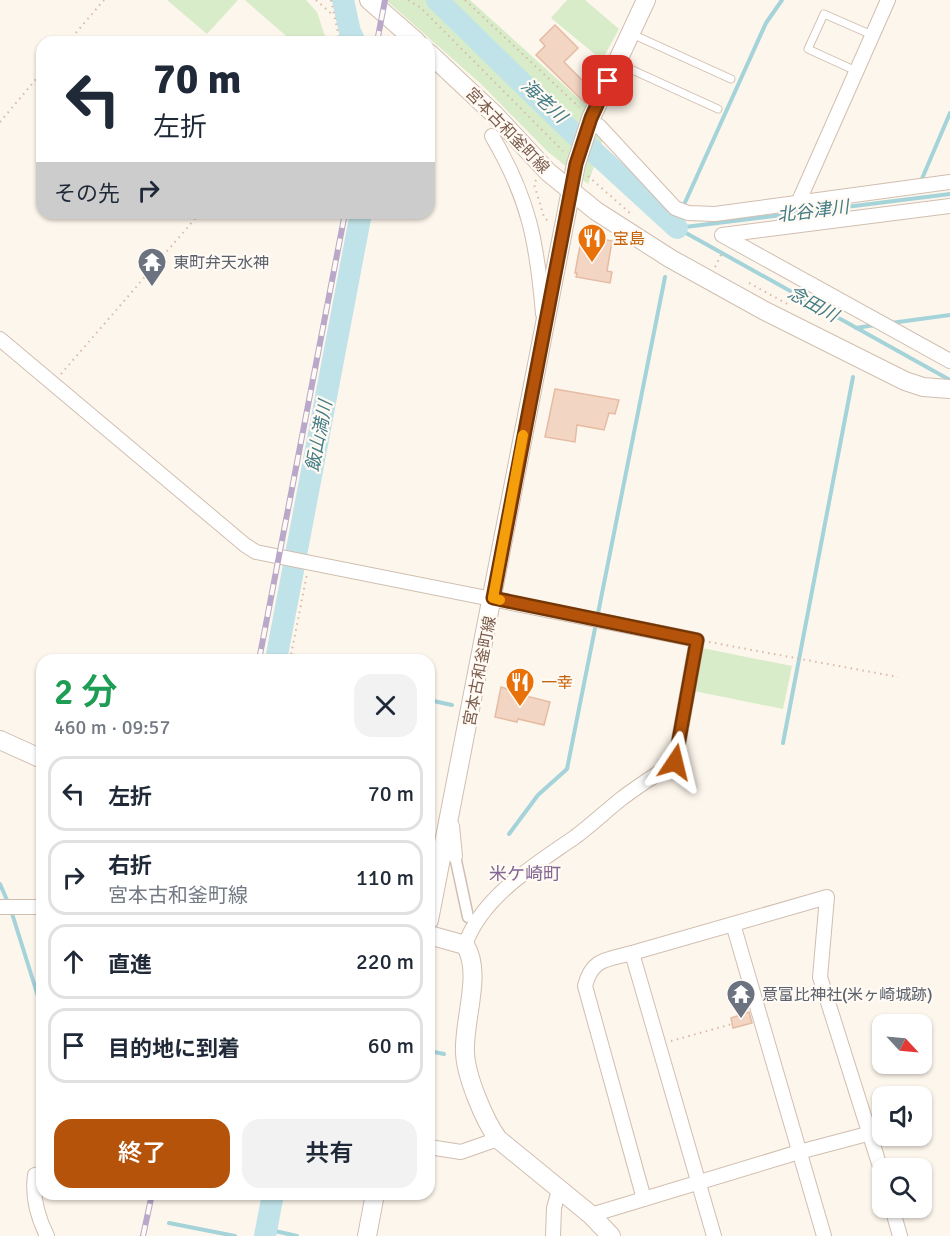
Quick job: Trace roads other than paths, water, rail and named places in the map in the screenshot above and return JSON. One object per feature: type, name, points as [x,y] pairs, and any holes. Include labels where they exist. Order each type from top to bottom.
[{"type":"street","points":[[369,0],[410,36]]},
{"type":"street","points":[[645,0],[590,121],[571,152],[571,193],[671,259],[763,310],[905,381],[923,387],[950,388]]},
{"type":"street","points":[[798,203],[888,0]]},
{"type":"street","name":"宮本古和釜町線","points":[[435,59],[494,114],[548,172],[571,193],[435,891]]},
{"type":"street","points":[[590,121],[675,208],[688,213],[716,214],[950,182]]},
{"type":"street","points":[[492,136],[520,188],[528,214],[539,271],[544,328]]},
{"type":"street","points":[[950,206],[722,236],[950,361]]},
{"type":"street","points":[[0,339],[256,552],[697,640],[675,762],[623,798],[576,837],[545,856],[495,900],[468,930],[435,934]]},
{"type":"street","points":[[0,740],[36,756]]},
{"type":"street","points":[[452,807],[455,856],[473,968],[465,1055],[478,1099],[491,1130],[498,1139],[591,1215],[611,1236]]},
{"type":"street","points":[[644,1199],[585,986],[588,974],[596,963],[827,897],[820,977],[878,1158]]},
{"type":"street","points":[[0,907],[36,907]]},
{"type":"street","points":[[733,924],[824,1236]]},
{"type":"street","points":[[632,953],[714,1236]]},
{"type":"street","points":[[591,1215],[799,1152],[871,1133]]},
{"type":"street","points":[[435,1148],[461,1152],[498,1139]]},
{"type":"street","points":[[36,1175],[33,1188],[41,1224],[47,1236]]},
{"type":"street","points":[[553,1236],[554,1208],[559,1190]]},
{"type":"street","points":[[367,1236],[374,1200]]},
{"type":"street","points":[[895,1218],[900,1236]]},
{"type":"lane","points":[[856,71],[808,49],[824,14],[872,35]]},
{"type":"lane","points":[[630,32],[731,79]]},
{"type":"lane","points":[[616,63],[718,109]]},
{"type":"waterway","name":"飯山満川","points":[[343,0],[352,36]]},
{"type":"waterway","name":"海老川","points":[[437,0],[569,129],[677,228]]},
{"type":"waterway","points":[[683,207],[766,23],[782,0]]},
{"type":"waterway","points":[[921,181],[950,113]]},
{"type":"waterway","name":"北谷津川","points":[[677,228],[950,194]]},
{"type":"waterway","points":[[675,226],[680,214]]},
{"type":"waterway","name":"飯山満川","points":[[277,654],[360,219]]},
{"type":"waterway","name":"念田川","points":[[677,228],[950,380]]},
{"type":"waterway","points":[[509,834],[538,795],[567,769],[665,277]]},
{"type":"waterway","points":[[891,323],[950,315]]},
{"type":"waterway","points":[[856,328],[875,325]]},
{"type":"waterway","points":[[783,743],[853,377]]},
{"type":"waterway","points":[[435,701],[452,705]]},
{"type":"waterway","points":[[0,884],[10,907],[36,990]]},
{"type":"waterway","points":[[435,1052],[444,1054]]},
{"type":"waterway","name":"飯山満川","points":[[265,1236],[272,1200]]},
{"type":"waterway","points":[[169,1223],[235,1236]]},
{"type":"waterway","points":[[266,1229],[297,1236]]},
{"type":"railway","points":[[378,36],[385,0]]},
{"type":"railway","points":[[260,654],[344,219]]},
{"type":"railway","points":[[143,1236],[151,1200]]},
{"type":"place","name":"宝島","points":[[592,264]]},
{"type":"place","name":"東町弁天水神","points":[[152,288]]},
{"type":"place","name":"一幸","points":[[520,708]]},
{"type":"place","name":"意富比神社(米ヶ崎城跡)","points":[[741,1020]]},
{"type":"district","name":"米ケ崎町","points":[[525,874]]}]
